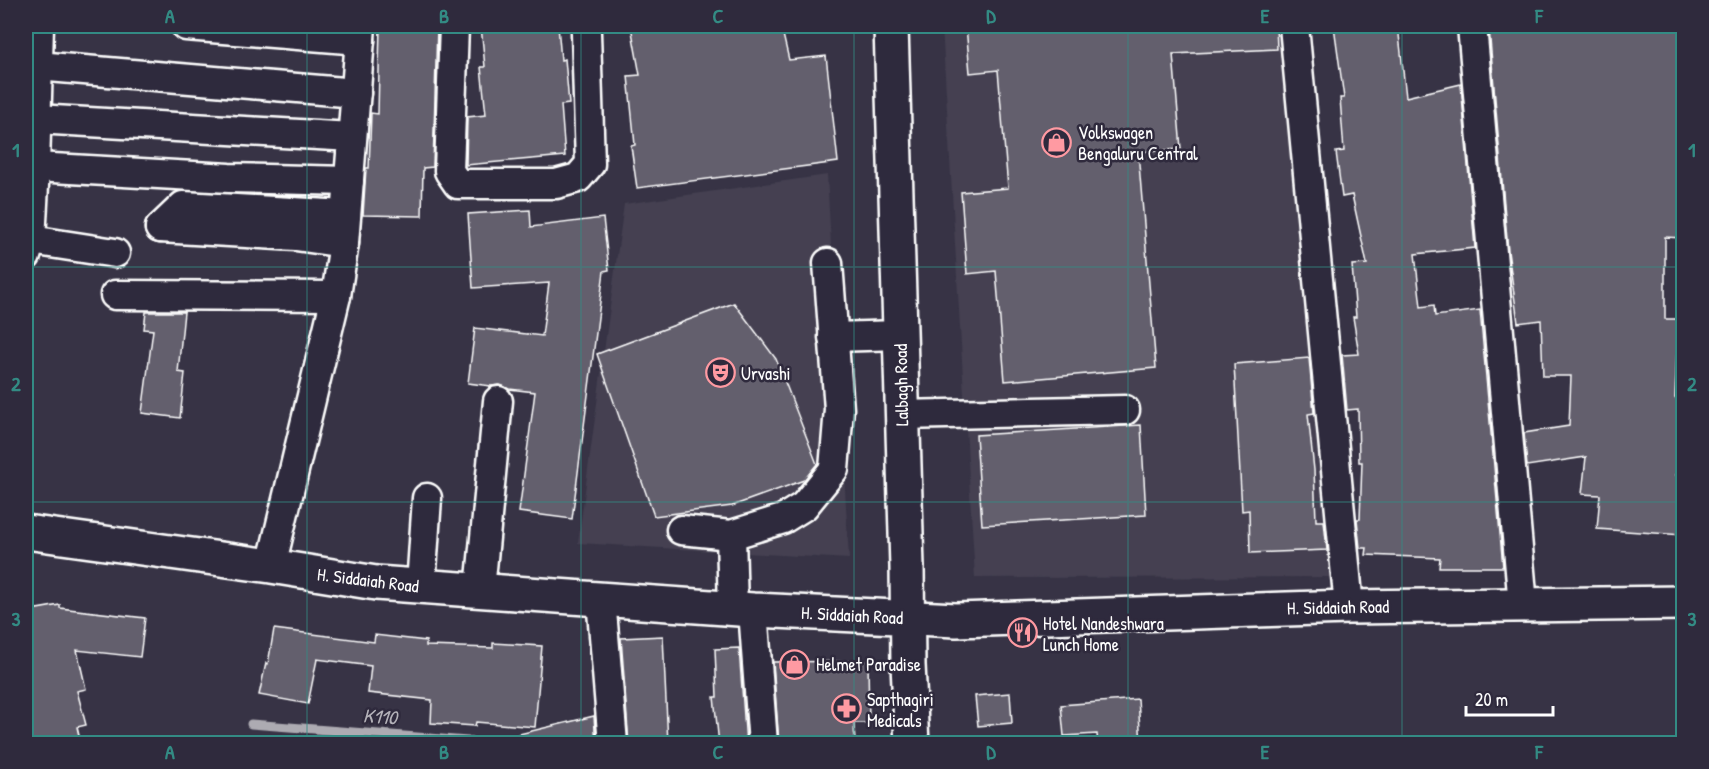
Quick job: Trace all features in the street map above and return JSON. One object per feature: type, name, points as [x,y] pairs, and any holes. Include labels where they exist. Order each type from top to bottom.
[{"type":"main road","name":"Lalbagh Road","points":[[891,26],[912,744]]},
{"type":"main road","name":"H. Siddaiah Road","points":[[26,532],[376,583],[743,610],[907,618],[956,620],[1349,607],[1683,603]]},
{"type":"street","points":[[39,26],[35,167],[29,204],[28,248],[115,253]]},
{"type":"street","points":[[186,26],[360,33],[344,243],[336,296],[271,566]]},
{"type":"street","points":[[454,26],[449,171],[458,184],[556,184],[579,178],[590,164],[586,33]]},
{"type":"street","points":[[1294,26],[1349,607]]},
{"type":"street","points":[[1472,26],[1523,605]]},
{"type":"street","points":[[37,66],[356,93]]},
{"type":"street","points":[[36,119],[352,137]]},
{"type":"street","points":[[35,167],[229,178],[349,181]]},
{"type":"street","points":[[344,243],[296,236],[160,228],[183,206],[346,215]]},
{"type":"street","points":[[681,530],[731,535],[783,519],[804,506],[834,469],[839,409],[828,262]]},
{"type":"street","points":[[115,295],[336,296]]},
{"type":"street","points":[[833,337],[900,335]]},
{"type":"street","points":[[480,590],[498,401]]},
{"type":"street","points":[[901,415],[1125,410]]},
{"type":"street","points":[[421,586],[427,498]]},
{"type":"street","points":[[731,535],[763,744]]},
{"type":"street","points":[[601,599],[613,744]]},
{"type":"shaded area","points":[[942,26],[1286,26],[1333,577],[975,578]]},
{"type":"shaded area","name":"Urvashi","points":[[827,175],[849,559],[578,543],[624,204]]},
{"type":"building","points":[[380,26],[437,26],[433,167],[423,168],[422,216],[363,215],[366,168],[369,168],[371,113],[378,114]]},
{"type":"building","points":[[481,26],[558,26],[561,60],[565,59],[569,104],[561,105],[565,156],[466,165],[467,117],[486,115],[481,67],[485,67]]},
{"type":"building","points":[[631,26],[781,26],[789,60],[826,56],[838,162],[637,188],[631,146],[635,145],[628,76],[640,75]]},
{"type":"building","points":[[966,26],[1276,26],[1277,49],[1173,54],[1181,149],[1138,152],[1156,368],[1005,381],[996,271],[967,274],[961,192],[1008,188],[998,70],[970,73]]},
{"type":"building","points":[[1334,26],[1398,26],[1406,97],[1461,84],[1475,248],[1415,254],[1421,307],[1434,305],[1435,316],[1480,310],[1503,567],[1439,567],[1440,558],[1366,555],[1367,548],[1360,548],[1357,519],[1360,519],[1362,462],[1359,462],[1358,409],[1347,410],[1342,355],[1359,354],[1353,317],[1356,317],[1352,265],[1367,264],[1352,195],[1342,197],[1336,152],[1344,151],[1340,98],[1344,98]]},
{"type":"building","points":[[1683,26],[1683,238],[1665,237],[1665,319],[1682,319],[1681,347],[1677,347],[1675,398],[1678,398],[1676,475],[1683,475],[1683,535],[1597,529],[1600,495],[1582,494],[1586,457],[1527,466],[1524,433],[1569,426],[1571,376],[1543,376],[1541,320],[1518,323],[1508,251],[1489,28]]},
{"type":"building","points":[[530,210],[531,227],[603,218],[609,270],[604,271],[572,519],[519,512],[535,392],[509,389],[500,385],[468,383],[475,328],[542,336],[549,283],[473,288],[468,214]]},
{"type":"building","points":[[734,303],[776,359],[817,464],[804,480],[732,506],[654,516],[597,354]]},
{"type":"building","points":[[146,312],[184,312],[178,372],[185,373],[180,418],[142,413],[153,330],[144,329]]},
{"type":"building","points":[[1309,358],[1314,413],[1308,414],[1314,470],[1316,521],[1324,521],[1327,550],[1250,553],[1249,510],[1242,511],[1234,364]]},
{"type":"building","points":[[1141,425],[1146,515],[982,525],[976,435]]},
{"type":"building","points":[[60,605],[60,608],[145,618],[140,657],[77,650],[86,689],[77,691],[86,725],[77,727],[81,744],[26,744],[26,611]]},
{"type":"building","points":[[274,629],[374,642],[375,635],[426,641],[426,646],[493,648],[493,643],[542,646],[535,727],[476,722],[475,726],[431,723],[432,700],[368,693],[371,666],[317,659],[308,704],[259,695],[266,663],[268,664]]},
{"type":"building","points":[[663,636],[668,744],[629,744],[621,638]]},
{"type":"building","points":[[739,648],[746,744],[719,744],[714,697],[717,697],[715,649]]},
{"type":"building","points":[[868,661],[869,723],[854,723],[855,744],[779,744],[773,662]]},
{"type":"building","points":[[1010,693],[1012,723],[978,726],[975,696]]},
{"type":"building","points":[[1138,699],[1141,744],[1098,744],[1097,734],[1064,736],[1061,705]]},
{"type":"building","points":[[594,716],[596,744],[516,744],[515,735]]},
{"type":"waterway","name":"K110","points":[[251,724],[506,744]]},
{"type":"place","name":"Volkswagen Bengaluru Central","points":[[1057,142]]},
{"type":"place","name":"Urvashi","points":[[720,373]]},
{"type":"place","name":"Hotel Nandeshwara Lunch Home","points":[[1022,633]]},
{"type":"place","name":"Helmet Paradise","points":[[795,664]]},
{"type":"place","name":"Sapthagiri Medicals","points":[[846,709]]}]
